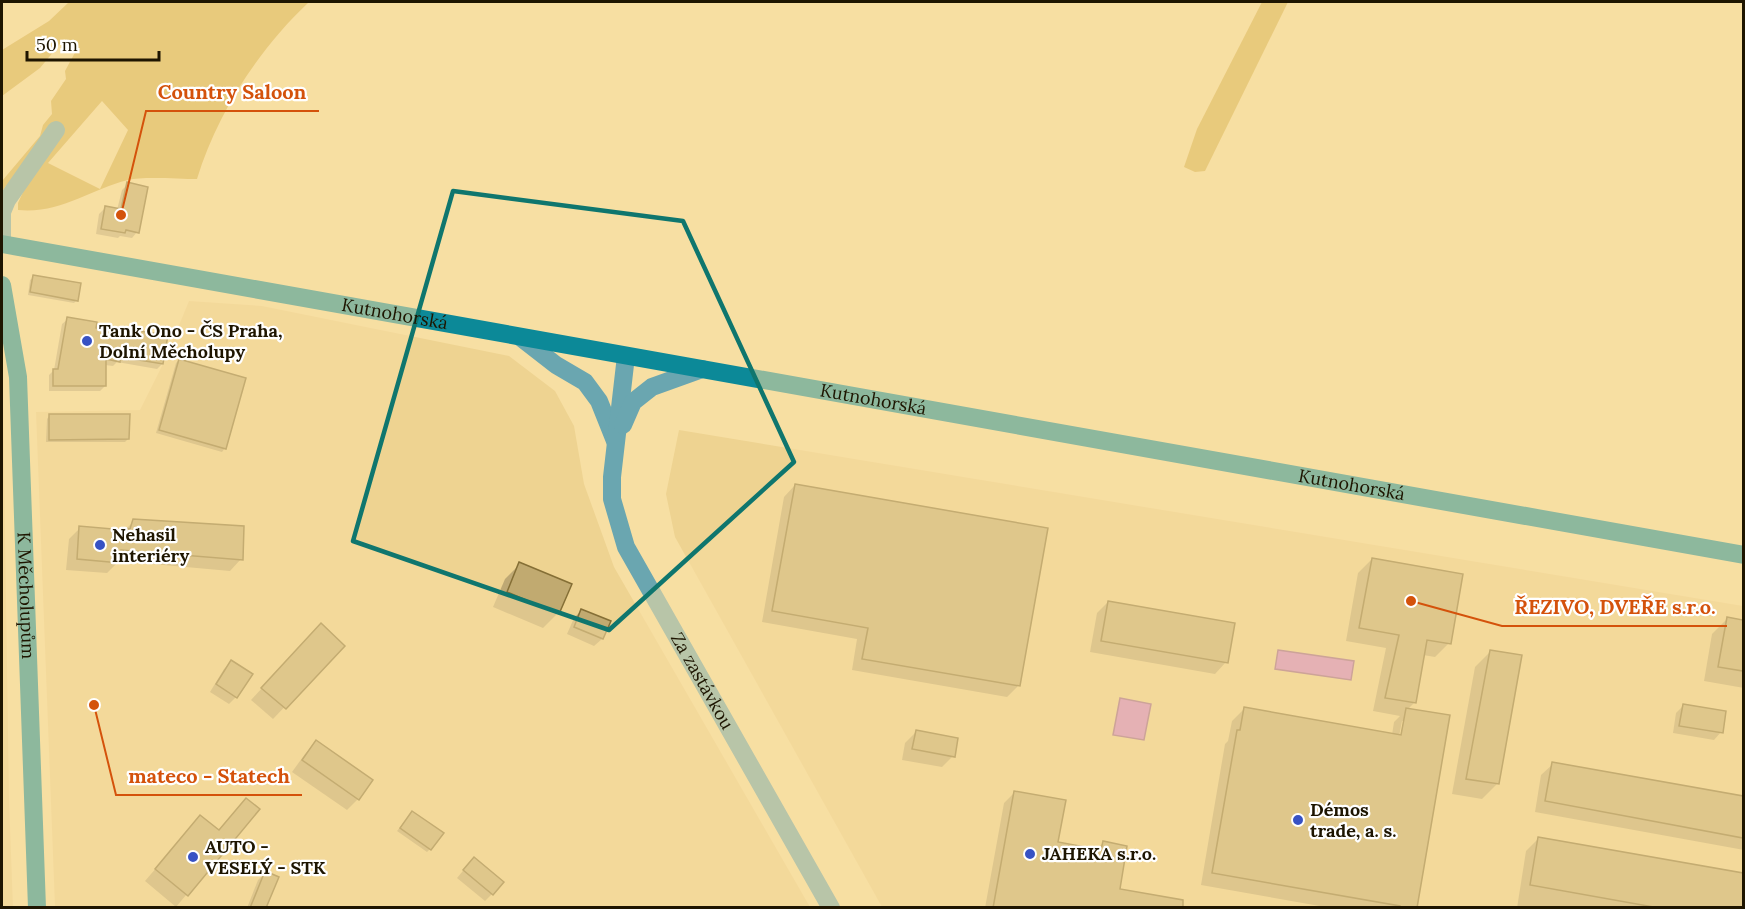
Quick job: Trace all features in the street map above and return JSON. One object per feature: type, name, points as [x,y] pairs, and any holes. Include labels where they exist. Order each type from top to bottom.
[{"type":"main road","name":"Kutnohorská","points":[[2,245],[1743,555]]},
{"type":"main road","name":"K Měcholupům","points":[[2,285],[18,377],[37,908]]},
{"type":"street","points":[[2,245],[2,212],[7,200],[56,130]]},
{"type":"street","name":"Za zastávkou","points":[[520,337],[556,365],[579,378],[593,392],[604,412],[615,443]]},
{"type":"street","name":"Za zastávkou","points":[[626,356],[612,477],[612,500],[626,546],[831,908]]},
{"type":"street","name":"Za zastávkou","points":[[615,443],[633,402],[652,387],[702,369]]},
{"type":"highlighted area","points":[[453,191],[683,221],[794,462],[609,630],[353,541]]},
{"type":"shaded area","points":[[69,2],[309,2],[273,40],[242,83],[216,130],[197,179],[128,180],[61,205],[18,210],[18,203],[23,192],[6,186],[2,191],[2,181],[40,136],[43,125],[52,114],[51,101],[66,79],[65,71],[78,47],[64,39],[40,68],[2,96],[2,50],[49,21]],"holes":[[[102,101],[128,130],[100,189],[48,163]]]},
{"type":"shaded area","points":[[1262,2],[1288,2],[1205,171],[1195,172],[1184,167],[1197,129]]},
{"type":"shaded area","points":[[189,301],[262,306],[509,356],[555,391],[574,426],[584,484],[614,567],[810,907],[55,907],[36,412],[140,410],[163,364]]},
{"type":"shaded area","points":[[2,394],[9,799],[13,908],[2,907]]},
{"type":"shaded area","points":[[679,430],[1743,606],[1743,907],[882,907],[675,537],[666,494]]},
{"type":"shaded area","points":[[1278,650],[1354,661],[1351,680],[1275,669]]},
{"type":"shaded area","points":[[1120,698],[1151,704],[1144,740],[1113,735]]},
{"type":"building","points":[[127,182],[148,187],[139,233],[101,229],[105,206],[121,209]]},
{"type":"building","points":[[33,275],[81,283],[78,301],[30,292]]},
{"type":"building","points":[[67,317],[97,322],[96,328],[124,333],[125,329],[168,335],[163,364],[120,357],[120,362],[106,359],[106,386],[53,386],[53,369],[58,369]]},
{"type":"building","points":[[179,359],[246,378],[226,449],[159,430]]},
{"type":"building","points":[[49,414],[130,414],[129,439],[49,440]]},
{"type":"building","points":[[795,484],[1048,528],[1020,686],[862,659],[868,628],[772,611]]},
{"type":"building","points":[[133,519],[244,526],[243,560],[121,550],[120,563],[77,559],[79,526],[124,530],[124,528],[130,529]]},
{"type":"building","points":[[1372,558],[1463,574],[1451,644],[1427,640],[1416,703],[1385,698],[1399,635],[1359,628]]},
{"type":"building","points":[[519,562],[572,584],[559,614],[507,592]]},
{"type":"building","points":[[1108,601],[1235,623],[1228,663],[1101,641]]},
{"type":"building","points":[[581,609],[611,621],[603,639],[574,627]]},
{"type":"building","points":[[1727,617],[1743,620],[1743,671],[1718,667]]},
{"type":"building","points":[[321,623],[345,646],[286,709],[261,688]]},
{"type":"building","points":[[1490,650],[1522,655],[1499,784],[1466,779]]},
{"type":"building","points":[[231,660],[253,674],[237,698],[216,684]]},
{"type":"building","points":[[1683,704],[1726,711],[1723,733],[1679,726]]},
{"type":"building","name":"Démos trade, a. s.","points":[[1244,707],[1401,735],[1406,708],[1450,715],[1417,908],[1400,908],[1400,906],[1212,873],[1237,730],[1240,730]]},
{"type":"building","points":[[916,730],[958,738],[955,757],[912,749]]},
{"type":"building","points":[[316,740],[373,780],[359,800],[302,760]]},
{"type":"building","points":[[1552,762],[1743,796],[1743,838],[1545,801]]},
{"type":"building","points":[[1014,791],[1066,800],[1058,842],[1101,850],[1103,841],[1127,846],[1120,889],[1183,900],[1183,908],[993,908]]},
{"type":"building","name":"AUTO - VESELÝ - STK","points":[[246,798],[260,809],[188,896],[155,869],[200,815],[219,830]]},
{"type":"building","points":[[412,811],[444,833],[431,850],[400,828]]},
{"type":"building","points":[[1538,837],[1743,873],[1743,908],[1659,908],[1530,885]]},
{"type":"building","points":[[474,857],[504,882],[493,895],[463,870]]},
{"type":"building","points":[[265,871],[279,877],[266,908],[250,908]]},
{"type":"place","name":"Country Saloon","points":[[121,215]]},
{"type":"place","name":"Tank Ono - ČS Praha, Dolní Měcholupy","points":[[87,341]]},
{"type":"place","name":"Nehasil interiéry","points":[[100,545]]},
{"type":"place","name":"ŘEZIVO, DVEŘE s.r.o.","points":[[1411,601]]},
{"type":"place","name":"mateco - Statech","points":[[94,705]]},
{"type":"place","name":"Démos trade, a. s.","points":[[1298,820]]},
{"type":"place","name":"JAHEKA s.r.o.","points":[[1030,854]]},
{"type":"place","name":"AUTO - VESELÝ - STK","points":[[193,857]]}]
